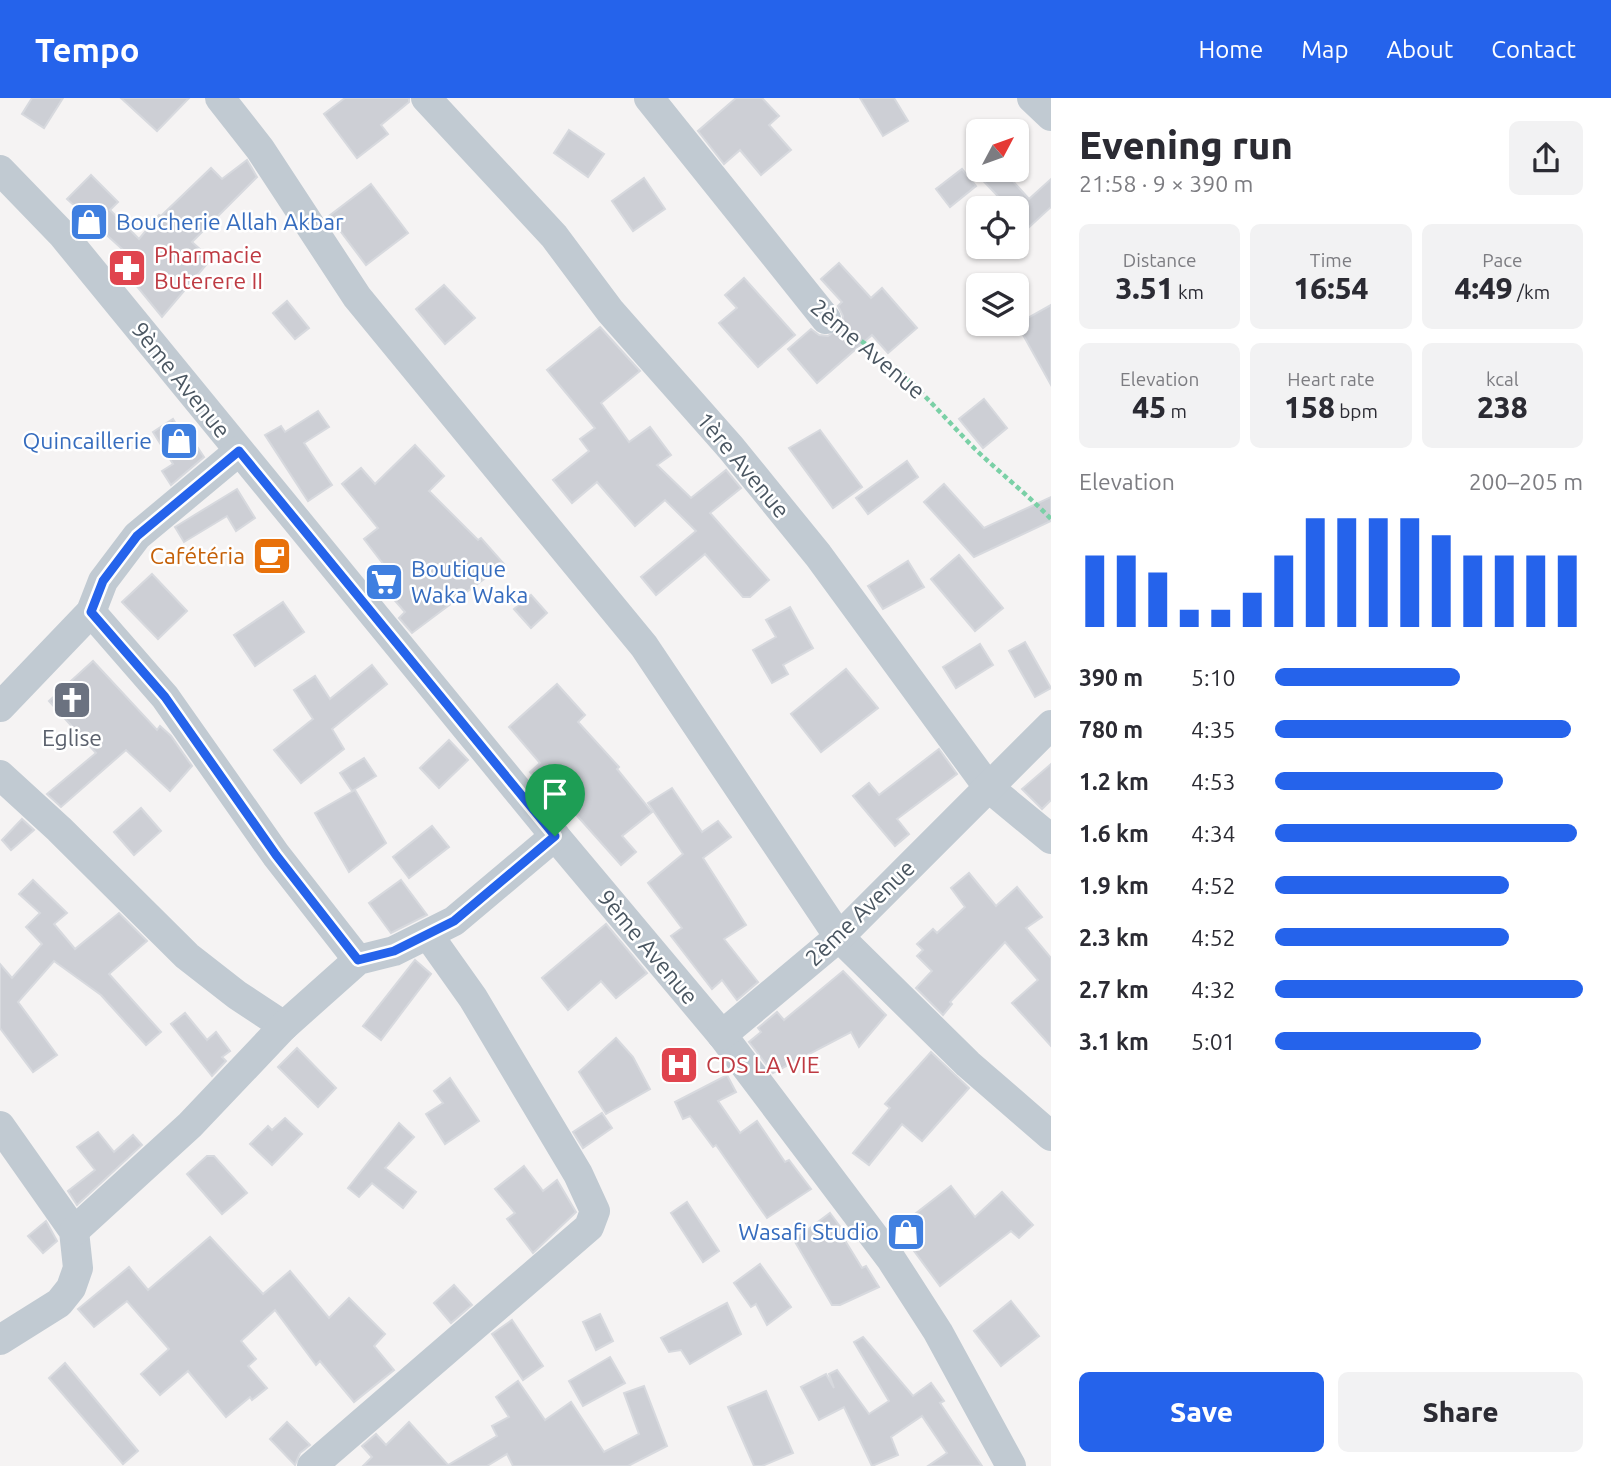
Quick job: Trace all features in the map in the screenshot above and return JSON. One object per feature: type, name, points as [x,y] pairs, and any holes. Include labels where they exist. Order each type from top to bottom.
[{"type":"street","points":[[220,98],[260,149],[357,297],[644,646],[839,937],[968,1064],[1051,1136]]},
{"type":"street","name":"1ère Avenue","points":[[426,98],[554,236],[610,311],[731,448],[818,555],[988,786],[1051,839]]},
{"type":"street","name":"2ème Avenue","points":[[649,98],[826,319]]},
{"type":"street","points":[[1032,98],[1051,116]]},
{"type":"street","name":"9ème Avenue","points":[[0,170],[62,234],[555,836],[722,1035],[891,1259],[938,1332],[1011,1466]]},
{"type":"street","points":[[0,707],[91,612],[103,581],[137,536],[239,451]]},
{"type":"street","points":[[91,612],[165,697],[276,855],[358,960]]},
{"type":"street","name":"2ème Avenue","points":[[722,1035],[839,937],[1051,724]]},
{"type":"street","points":[[0,775],[59,829],[187,956],[237,995],[284,1026]]},
{"type":"street","points":[[74,1231],[190,1125],[284,1026],[358,960],[394,951],[429,936],[454,921],[555,836]]},
{"type":"street","points":[[312,1466],[589,1227],[594,1219],[595,1211],[578,1174],[473,998],[429,936]]},
{"type":"street","points":[[0,1126],[74,1231],[78,1268],[71,1288],[59,1303],[0,1340]]},
{"type":"path","name":"2ème Avenue","points":[[826,319],[871,346],[891,363],[1002,475],[1051,519]]},
{"type":"building","points":[[32,98],[63,98],[44,128],[22,114]]},
{"type":"building","points":[[121,98],[189,98],[157,131]]},
{"type":"building","points":[[345,98],[409,98],[409,102],[381,125],[388,134],[357,158],[324,114]]},
{"type":"building","points":[[736,98],[762,98],[779,116],[769,125],[791,150],[761,175],[740,150],[724,164],[698,131]]},
{"type":"building","points":[[860,98],[894,98],[908,121],[883,136]]},
{"type":"building","points":[[569,130],[604,154],[588,177],[554,153]]},
{"type":"building","points":[[247,160],[257,177],[192,242],[211,259],[162,317],[121,267],[132,258],[67,199],[91,175],[118,202],[110,210],[139,239],[159,215],[211,168],[222,179]]},
{"type":"building","points":[[962,169],[966,174],[966,182],[973,182],[976,186],[950,207],[936,189]]},
{"type":"building","points":[[644,178],[665,209],[633,231],[612,201]]},
{"type":"building","points":[[1051,179],[1051,207],[1029,227],[1029,199]]},
{"type":"building","points":[[984,182],[1014,182],[1026,196],[998,196]]},
{"type":"building","points":[[371,184],[408,233],[366,265],[329,216]]},
{"type":"building","points":[[839,263],[871,298],[882,288],[917,328],[888,353],[872,335],[817,383],[788,349],[811,329],[819,335],[828,336],[842,326],[843,316],[838,306],[842,302],[821,279]]},
{"type":"building","points":[[744,278],[795,335],[758,367],[719,323],[737,308],[725,295]]},
{"type":"building","points":[[444,285],[475,318],[445,344],[416,309]]},
{"type":"building","points":[[287,301],[309,328],[295,339],[273,313]]},
{"type":"building","points":[[1051,305],[1051,385],[1024,336],[1029,336],[1029,317]]},
{"type":"building","points":[[600,327],[640,371],[601,403],[629,442],[650,427],[671,455],[657,465],[691,498],[726,470],[741,488],[710,513],[769,580],[750,597],[743,597],[705,554],[656,595],[641,577],[696,531],[665,500],[635,526],[597,482],[572,503],[553,480],[589,451],[580,439],[595,428],[547,370]]},
{"type":"building","points":[[984,399],[1007,428],[983,448],[959,419]]},
{"type":"building","points":[[318,411],[329,427],[304,443],[332,485],[308,501],[265,435],[281,426],[285,432]]},
{"type":"building","points":[[173,419],[193,452],[198,448],[204,457],[171,485],[162,471],[173,464],[153,432]]},
{"type":"building","points":[[820,430],[862,487],[833,508],[789,448]]},
{"type":"building","points":[[415,445],[444,476],[429,491],[478,540],[481,538],[504,564],[412,633],[399,618],[405,612],[376,579],[387,569],[364,539],[378,528],[342,484],[361,468],[375,484]]},
{"type":"building","points":[[907,461],[918,477],[868,514],[856,498]]},
{"type":"building","points":[[944,484],[984,528],[1051,497],[1051,521],[974,557],[924,502]]},
{"type":"building","points":[[237,489],[255,518],[236,531],[227,516],[184,542],[175,527]]},
{"type":"building","points":[[959,555],[1003,608],[975,631],[931,579]]},
{"type":"building","points":[[908,561],[924,587],[883,609],[868,586]]},
{"type":"building","points":[[152,574],[187,611],[158,639],[122,602]]},
{"type":"building","points":[[531,595],[547,613],[531,628],[514,609]]},
{"type":"building","points":[[283,602],[304,632],[255,666],[234,635]]},
{"type":"building","points":[[790,607],[813,648],[783,665],[788,674],[772,683],[753,650],[776,637],[766,620]]},
{"type":"building","points":[[1025,642],[1051,688],[1035,697],[1009,651]]},
{"type":"building","points":[[980,644],[993,665],[956,688],[943,667]]},
{"type":"building","points":[[93,661],[157,730],[160,726],[171,736],[192,766],[170,791],[126,750],[61,807],[47,794],[96,753],[49,701]]},
{"type":"building","points":[[372,665],[387,684],[332,729],[344,749],[301,783],[274,750],[313,719],[294,690],[315,676],[330,699]]},
{"type":"building","points":[[846,669],[878,708],[821,752],[791,714]]},
{"type":"building","points":[[557,684],[585,715],[578,722],[619,767],[617,769],[652,812],[622,836],[636,852],[621,865],[572,810],[568,814],[530,772],[540,763],[509,727]]},
{"type":"building","points":[[449,740],[468,760],[439,788],[420,768]]},
{"type":"building","points":[[939,749],[957,774],[897,819],[909,834],[895,846],[853,796],[869,783],[879,795]]},
{"type":"building","points":[[364,758],[376,776],[352,791],[340,773]]},
{"type":"building","points":[[1051,764],[1051,800],[1042,809],[1022,789]]},
{"type":"building","points":[[672,788],[702,832],[718,821],[731,837],[703,858],[746,925],[724,939],[758,982],[737,1000],[722,980],[712,989],[671,936],[682,928],[648,883],[683,854],[648,803]]},
{"type":"building","points":[[355,790],[386,843],[349,872],[315,813]]},
{"type":"building","points":[[141,808],[161,831],[134,855],[114,832]]},
{"type":"building","points":[[22,819],[34,830],[11,850],[2,840]]},
{"type":"building","points":[[432,826],[449,847],[409,878],[393,857]]},
{"type":"building","points":[[969,873],[996,906],[1017,887],[1042,917],[1026,928],[1051,958],[1051,1046],[1012,1003],[1038,980],[1005,942],[950,1002],[952,1004],[943,1015],[916,988],[932,971],[917,956],[923,950],[917,944],[933,929],[937,933],[965,907],[951,888]]},
{"type":"building","points":[[33,880],[67,913],[54,924],[75,949],[119,913],[147,941],[109,974],[161,1032],[146,1045],[101,995],[54,961],[18,1002],[57,1055],[33,1072],[0,1028],[0,964],[12,978],[42,944],[26,927],[40,913],[19,894]]},
{"type":"building","points":[[401,880],[427,915],[391,933],[369,903]]},
{"type":"building","points":[[606,924],[647,973],[616,998],[601,981],[568,1010],[542,978]]},
{"type":"building","points":[[415,960],[431,974],[381,1040],[363,1026]]},
{"type":"building","points":[[843,971],[886,1015],[859,1047],[851,1032],[773,1073],[749,1042],[761,1032],[758,1028],[777,1012],[784,1020]]},
{"type":"building","points":[[185,1013],[207,1040],[216,1032],[230,1051],[222,1057],[226,1061],[212,1076],[171,1024]]},
{"type":"building","points":[[616,1038],[633,1057],[650,1089],[606,1114],[579,1072]]},
{"type":"building","points":[[297,1048],[336,1088],[318,1107],[278,1067]]},
{"type":"building","points":[[931,1052],[969,1088],[922,1141],[902,1124],[869,1165],[853,1153],[890,1108],[885,1104]]},
{"type":"building","points":[[727,1075],[736,1092],[718,1101],[740,1133],[757,1121],[785,1162],[789,1160],[811,1189],[767,1218],[716,1145],[713,1147],[690,1116],[683,1119],[675,1102]]},
{"type":"building","points":[[450,1078],[479,1121],[445,1144],[426,1114],[443,1103],[434,1091]]},
{"type":"building","points":[[602,1113],[612,1128],[583,1148],[573,1132]]},
{"type":"building","points":[[285,1118],[302,1134],[272,1165],[250,1144],[268,1126],[272,1130]]},
{"type":"building","points":[[399,1123],[414,1137],[385,1168],[416,1192],[403,1208],[372,1183],[359,1197],[348,1188]]},
{"type":"building","points":[[98,1132],[114,1152],[133,1135],[142,1145],[77,1205],[68,1191],[95,1170],[77,1147]]},
{"type":"building","points":[[207,1156],[214,1156],[247,1193],[222,1214],[187,1174]]},
{"type":"building","points":[[524,1166],[543,1191],[557,1180],[576,1212],[533,1253],[507,1219],[515,1213],[495,1189]]},
{"type":"building","points":[[951,1186],[975,1217],[1002,1192],[1033,1225],[1019,1238],[1011,1231],[940,1286],[897,1228]]},
{"type":"building","points":[[687,1202],[719,1251],[703,1262],[671,1213]]},
{"type":"building","points":[[830,1213],[844,1232],[841,1234],[862,1268],[866,1266],[879,1287],[840,1305],[832,1305],[794,1240]]},
{"type":"building","points":[[46,1221],[57,1241],[43,1253],[28,1236]]},
{"type":"building","points":[[210,1237],[263,1294],[290,1271],[329,1318],[349,1298],[385,1334],[374,1346],[394,1370],[354,1402],[320,1361],[316,1365],[275,1310],[241,1341],[256,1359],[248,1366],[267,1388],[252,1400],[250,1397],[226,1417],[188,1371],[160,1395],[141,1374],[169,1349],[127,1301],[94,1327],[78,1309],[129,1267],[148,1290]]},
{"type":"building","points":[[760,1264],[791,1307],[767,1325],[756,1304],[751,1307],[734,1283]]},
{"type":"building","points":[[454,1285],[472,1305],[451,1323],[434,1303]]},
{"type":"building","points":[[1011,1301],[1039,1336],[1001,1366],[974,1331]]},
{"type":"building","points":[[727,1303],[741,1334],[690,1364],[681,1350],[669,1352],[661,1338]]},
{"type":"building","points":[[600,1314],[613,1341],[596,1350],[583,1322]]},
{"type":"building","points":[[512,1320],[543,1366],[523,1380],[492,1334]]},
{"type":"building","points":[[863,1337],[913,1396],[931,1383],[944,1401],[940,1403],[982,1466],[928,1466],[947,1453],[922,1416],[891,1437],[898,1455],[872,1466],[844,1407],[819,1420],[801,1387],[826,1374],[834,1388],[829,1374],[837,1370],[869,1414],[889,1401],[854,1342]]},
{"type":"building","points":[[610,1357],[625,1383],[583,1406],[569,1381]]},
{"type":"building","points":[[65,1363],[138,1451],[123,1464],[49,1378]]},
{"type":"building","points":[[518,1381],[545,1420],[571,1402],[604,1452],[639,1434],[624,1393],[644,1386],[667,1446],[628,1466],[513,1466],[507,1454],[487,1466],[363,1466],[372,1457],[362,1446],[376,1434],[386,1445],[409,1422],[448,1465],[497,1436],[492,1426],[509,1417],[496,1397]]},
{"type":"building","points":[[766,1391],[793,1453],[762,1466],[754,1466],[728,1407]]},
{"type":"building","points":[[287,1422],[310,1445],[300,1453],[295,1465],[270,1439]]},
{"type":"place","name":"Boucherie Allah Akbar","points":[[89,222]]},
{"type":"place","name":"Pharmacie Buterere II","points":[[127,268]]},
{"type":"place","name":"Quincaillerie","points":[[179,441]]},
{"type":"place","name":"Cafétéria","points":[[272,556]]},
{"type":"place","name":"Boutique Waka Waka","points":[[384,582]]},
{"type":"place","name":"Eglise","points":[[72,700]]},
{"type":"place","name":"CDS LA VIE","points":[[679,1065]]},
{"type":"place","name":"Wasafi Studio","points":[[906,1232]]},
{"type":"route","points":[[239,451],[555,836],[454,921],[429,936],[394,951],[358,960],[276,855],[165,697],[91,612],[103,581],[120,555],[137,536],[239,451]]}]
